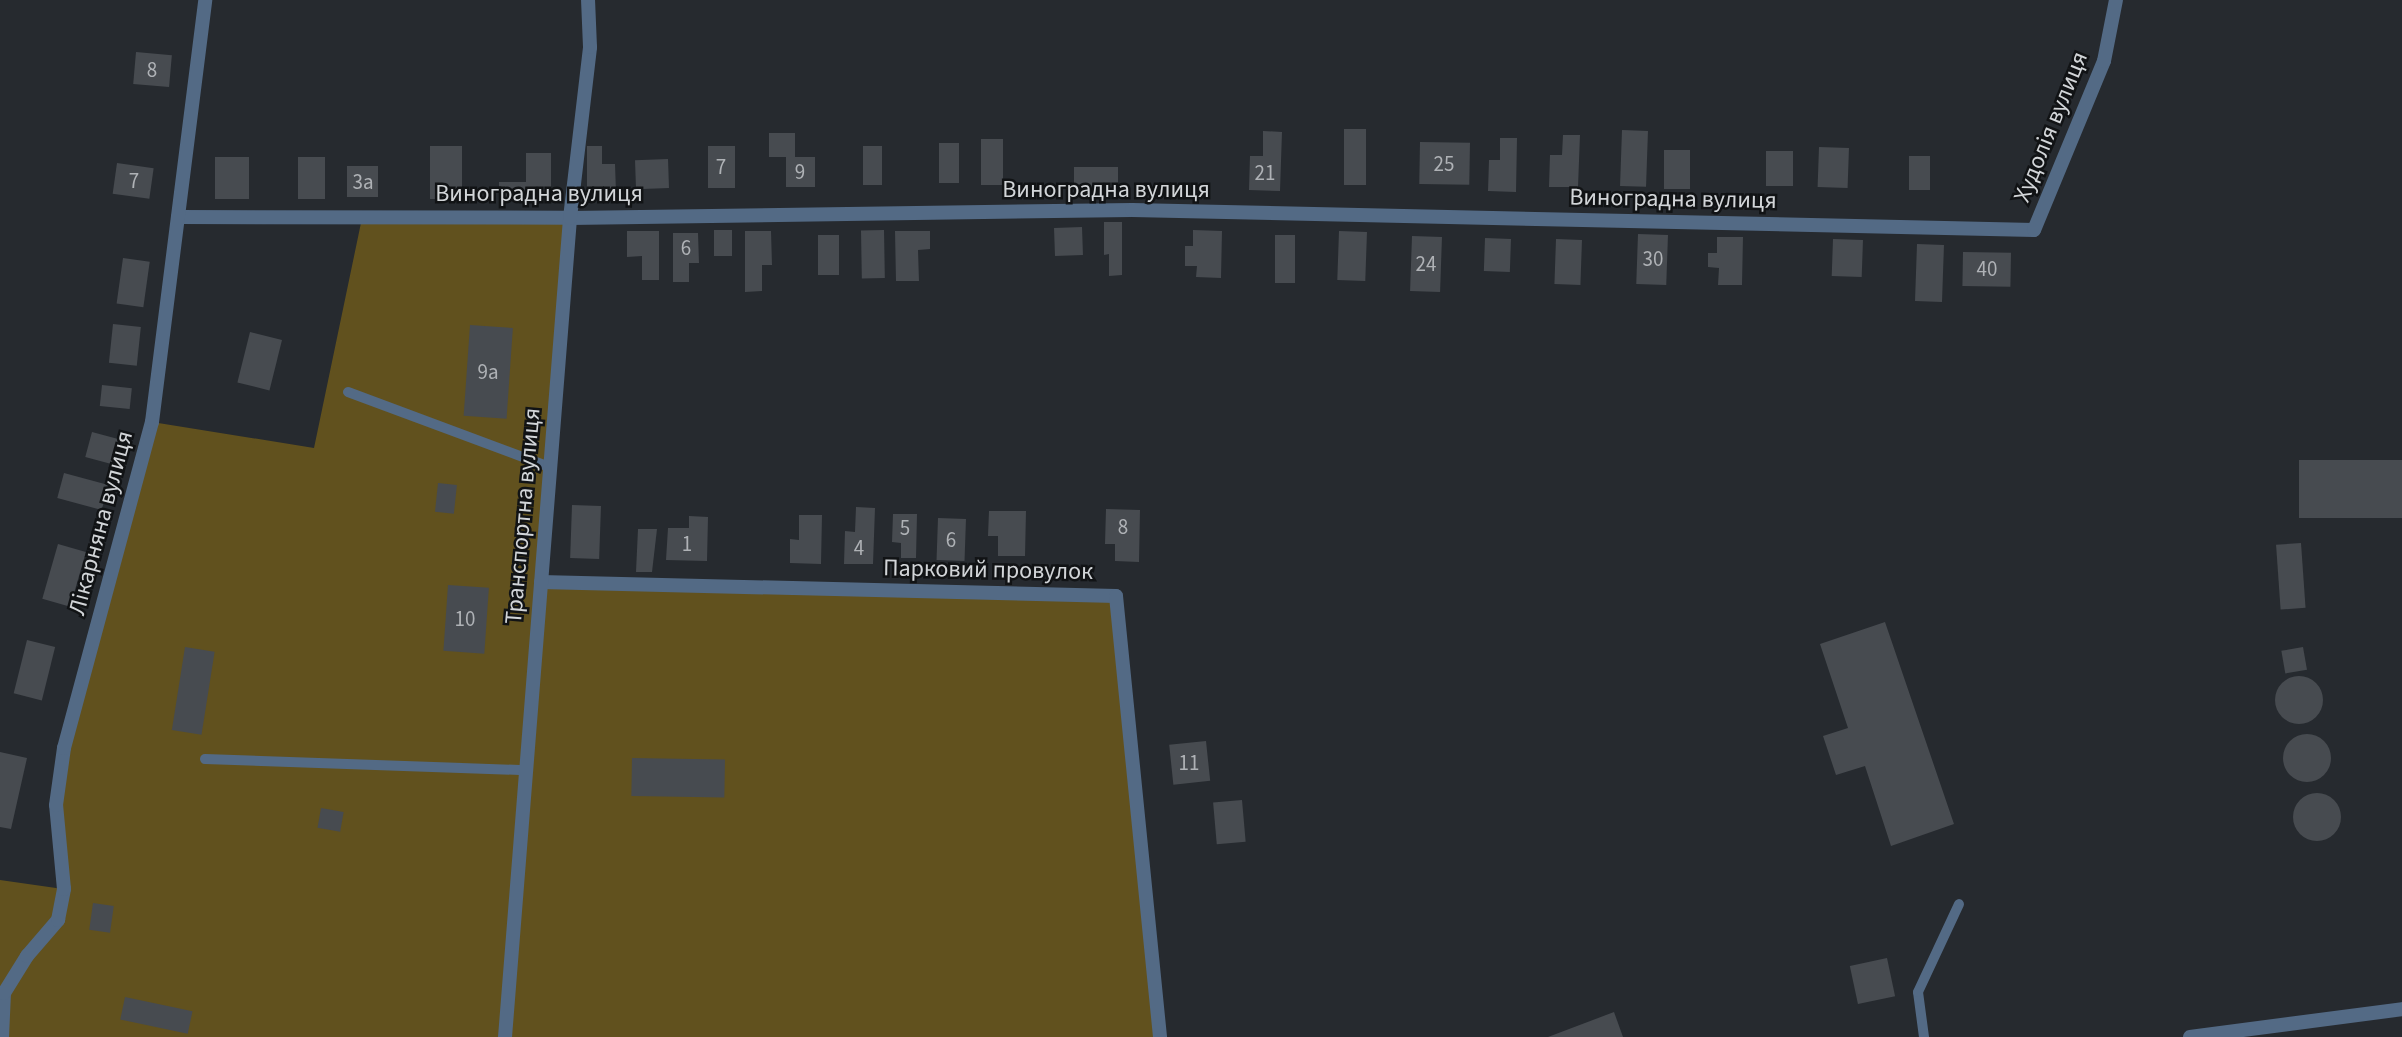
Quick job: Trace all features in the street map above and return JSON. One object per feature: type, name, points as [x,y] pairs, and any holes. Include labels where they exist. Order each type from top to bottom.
[{"type":"street","name":"Лікарняна вулиця","points":[[2,1037],[4,993],[27,956],[58,920],[64,889],[56,805],[64,748],[152,422],[205,0]]},
{"type":"street","name":"Транспортна вулиця","points":[[505,1037],[570,218],[590,47],[588,0]]},
{"type":"street","name":"Худолія вулиця","points":[[2034,230],[2104,61],[2116,0]]},
{"type":"street","name":"Виноградна вулиця","points":[[178,217],[570,218],[1132,210],[2034,230]]},
{"type":"street","name":"Парковий провулок","points":[[541,582],[1116,596],[1160,1037]]},
{"type":"street","points":[[2190,1037],[2402,1009]]},
{"type":"lane","points":[[348,392],[550,467]]},
{"type":"lane","points":[[205,759],[526,770]]},
{"type":"lane","points":[[1924,1037],[1917,992],[1959,904]]},
{"type":"shaded area","points":[[362,218],[570,218],[541,582],[1116,596],[1160,1037],[0,1037],[0,880],[63,889],[56,805],[152,422],[314,448]]},
{"type":"building","points":[[136,52],[172,55],[169,87],[133,84]]},
{"type":"building","points":[[1344,129],[1366,129],[1366,185],[1344,185]]},
{"type":"building","points":[[1622,130],[1648,131],[1646,187],[1620,186]]},
{"type":"building","points":[[1263,131],[1282,132],[1280,191],[1249,190],[1250,156],[1263,156]]},
{"type":"building","points":[[769,133],[795,133],[795,157],[815,157],[815,187],[786,187],[786,157],[769,157]]},
{"type":"building","points":[[1563,135],[1580,135],[1578,187],[1549,187],[1550,155],[1562,155]]},
{"type":"building","points":[[1500,138],[1517,138],[1516,192],[1488,191],[1489,160],[1500,160]]},
{"type":"building","points":[[981,139],[1003,139],[1003,185],[981,185]]},
{"type":"building","points":[[1420,142],[1470,143],[1469,185],[1419,184]]},
{"type":"building","points":[[939,143],[959,143],[959,183],[939,183]]},
{"type":"building","points":[[430,146],[462,146],[462,199],[430,199]]},
{"type":"building","points":[[587,146],[602,146],[602,164],[615,164],[616,192],[587,192]]},
{"type":"building","points":[[708,146],[735,146],[735,188],[708,188]]},
{"type":"building","points":[[863,146],[882,146],[882,185],[863,185]]},
{"type":"building","points":[[1819,147],[1849,148],[1848,188],[1818,187]]},
{"type":"building","points":[[1664,150],[1690,150],[1690,189],[1664,189]]},
{"type":"building","points":[[1766,151],[1793,151],[1793,186],[1766,186]]},
{"type":"building","points":[[526,153],[551,153],[551,198],[499,198],[499,182],[526,182]]},
{"type":"building","points":[[1909,156],[1930,156],[1930,190],[1909,190]]},
{"type":"building","points":[[215,157],[249,157],[249,199],[215,199]]},
{"type":"building","points":[[298,157],[325,157],[325,199],[298,199]]},
{"type":"building","points":[[668,159],[669,188],[636,189],[635,160]]},
{"type":"building","points":[[117,163],[154,168],[149,199],[113,194]]},
{"type":"building","points":[[347,166],[378,166],[378,197],[347,197]]},
{"type":"building","points":[[1074,167],[1118,167],[1118,189],[1074,189]]},
{"type":"building","points":[[1104,222],[1122,222],[1122,275],[1109,276],[1109,254],[1104,255]]},
{"type":"building","points":[[1082,227],[1083,255],[1055,256],[1054,228]]},
{"type":"building","points":[[714,230],[732,230],[732,256],[714,256]]},
{"type":"building","points":[[861,230],[884,230],[885,278],[862,278]]},
{"type":"building","points":[[1193,230],[1222,231],[1221,278],[1196,277],[1197,266],[1185,266],[1185,246],[1193,246]]},
{"type":"building","points":[[627,231],[659,231],[659,280],[642,280],[642,256],[627,257]]},
{"type":"building","points":[[745,231],[771,231],[772,265],[762,265],[762,291],[745,292]]},
{"type":"building","points":[[895,231],[930,231],[930,249],[918,250],[919,281],[896,281]]},
{"type":"building","points":[[1339,231],[1367,232],[1365,281],[1337,280]]},
{"type":"building","points":[[673,233],[698,233],[699,263],[689,263],[689,282],[673,282]]},
{"type":"building","points":[[1638,234],[1668,235],[1666,285],[1636,284]]},
{"type":"building","points":[[818,235],[839,235],[839,275],[818,275]]},
{"type":"building","points":[[1275,235],[1295,235],[1295,283],[1275,283]]},
{"type":"building","points":[[1412,236],[1442,237],[1440,292],[1410,291]]},
{"type":"building","points":[[1717,237],[1743,237],[1742,285],[1718,285],[1719,268],[1708,267],[1708,253],[1717,253]]},
{"type":"building","points":[[1485,238],[1511,239],[1510,272],[1484,271]]},
{"type":"building","points":[[1556,239],[1582,240],[1580,285],[1554,284]]},
{"type":"building","points":[[1833,239],[1863,240],[1862,277],[1832,276]]},
{"type":"building","points":[[1917,244],[1944,245],[1942,302],[1915,301]]},
{"type":"building","points":[[1963,252],[2011,253],[2010,287],[1962,286]]},
{"type":"building","points":[[123,258],[150,262],[143,307],[117,304]]},
{"type":"building","points":[[113,324],[141,327],[137,366],[109,363]]},
{"type":"building","points":[[470,325],[513,328],[507,419],[464,416]]},
{"type":"building","points":[[250,332],[282,340],[269,390],[237,382]]},
{"type":"building","points":[[102,385],[132,388],[130,409],[100,406]]},
{"type":"building","points":[[92,432],[118,439],[111,464],[85,457]]},
{"type":"building","points":[[2299,460],[2402,460],[2402,518],[2299,518]]},
{"type":"building","points":[[64,473],[108,485],[102,510],[57,498]]},
{"type":"building","points":[[438,483],[457,485],[454,514],[435,512]]},
{"type":"building","points":[[572,505],[601,506],[599,559],[570,558]]},
{"type":"building","points":[[856,507],[875,508],[873,564],[844,564],[845,531],[855,532]]},
{"type":"building","points":[[1106,509],[1140,510],[1139,562],[1115,561],[1115,544],[1105,544]]},
{"type":"building","points":[[989,511],[1026,511],[1025,556],[998,556],[998,536],[988,536]]},
{"type":"building","points":[[893,514],[917,514],[916,558],[901,558],[901,543],[892,542]]},
{"type":"building","points":[[799,515],[822,515],[821,564],[790,563],[790,539],[799,540]]},
{"type":"building","points":[[689,516],[708,517],[707,561],[666,560],[668,528],[689,528]]},
{"type":"building","points":[[938,518],[966,519],[965,561],[937,560]]},
{"type":"building","points":[[638,529],[657,529],[652,572],[636,572]]},
{"type":"building","points":[[2301,543],[2306,608],[2281,610],[2276,545]]},
{"type":"building","points":[[58,544],[86,552],[70,607],[42,599]]},
{"type":"building","points":[[448,585],[489,588],[484,654],[443,651]]},
{"type":"building","points":[[1885,622],[1954,824],[1891,846],[1865,766],[1836,775],[1823,736],[1848,728],[1820,644]]},
{"type":"building","points":[[27,640],[55,647],[42,700],[14,693]]},
{"type":"building","points":[[185,647],[215,652],[201,735],[172,730]]},
{"type":"building","points":[[2303,647],[2307,670],[2285,673],[2281,651]]},
{"type":"building","points":[[2299,676],[2316,683],[2323,700],[2316,717],[2299,724],[2282,717],[2275,700],[2282,683]]},
{"type":"building","points":[[2307,734],[2324,741],[2331,758],[2324,775],[2307,782],[2290,775],[2283,758],[2290,741]]},
{"type":"building","points":[[1206,741],[1210,781],[1173,785],[1169,745]]},
{"type":"building","points":[[0,752],[27,758],[11,829],[0,827]]},
{"type":"building","points":[[632,758],[725,760],[724,798],[631,796]]},
{"type":"building","points":[[2317,793],[2334,800],[2341,817],[2334,834],[2317,841],[2300,834],[2293,817],[2300,800]]},
{"type":"building","points":[[1242,800],[1246,842],[1217,844],[1213,803]]},
{"type":"building","points":[[321,808],[344,812],[340,832],[318,828]]},
{"type":"building","points":[[93,903],[114,906],[110,933],[89,930]]},
{"type":"building","points":[[1887,958],[1895,996],[1858,1004],[1850,966]]},
{"type":"building","points":[[125,997],[192,1011],[188,1034],[120,1019]]},
{"type":"building","points":[[1614,1012],[1623,1037],[1548,1037]]}]
